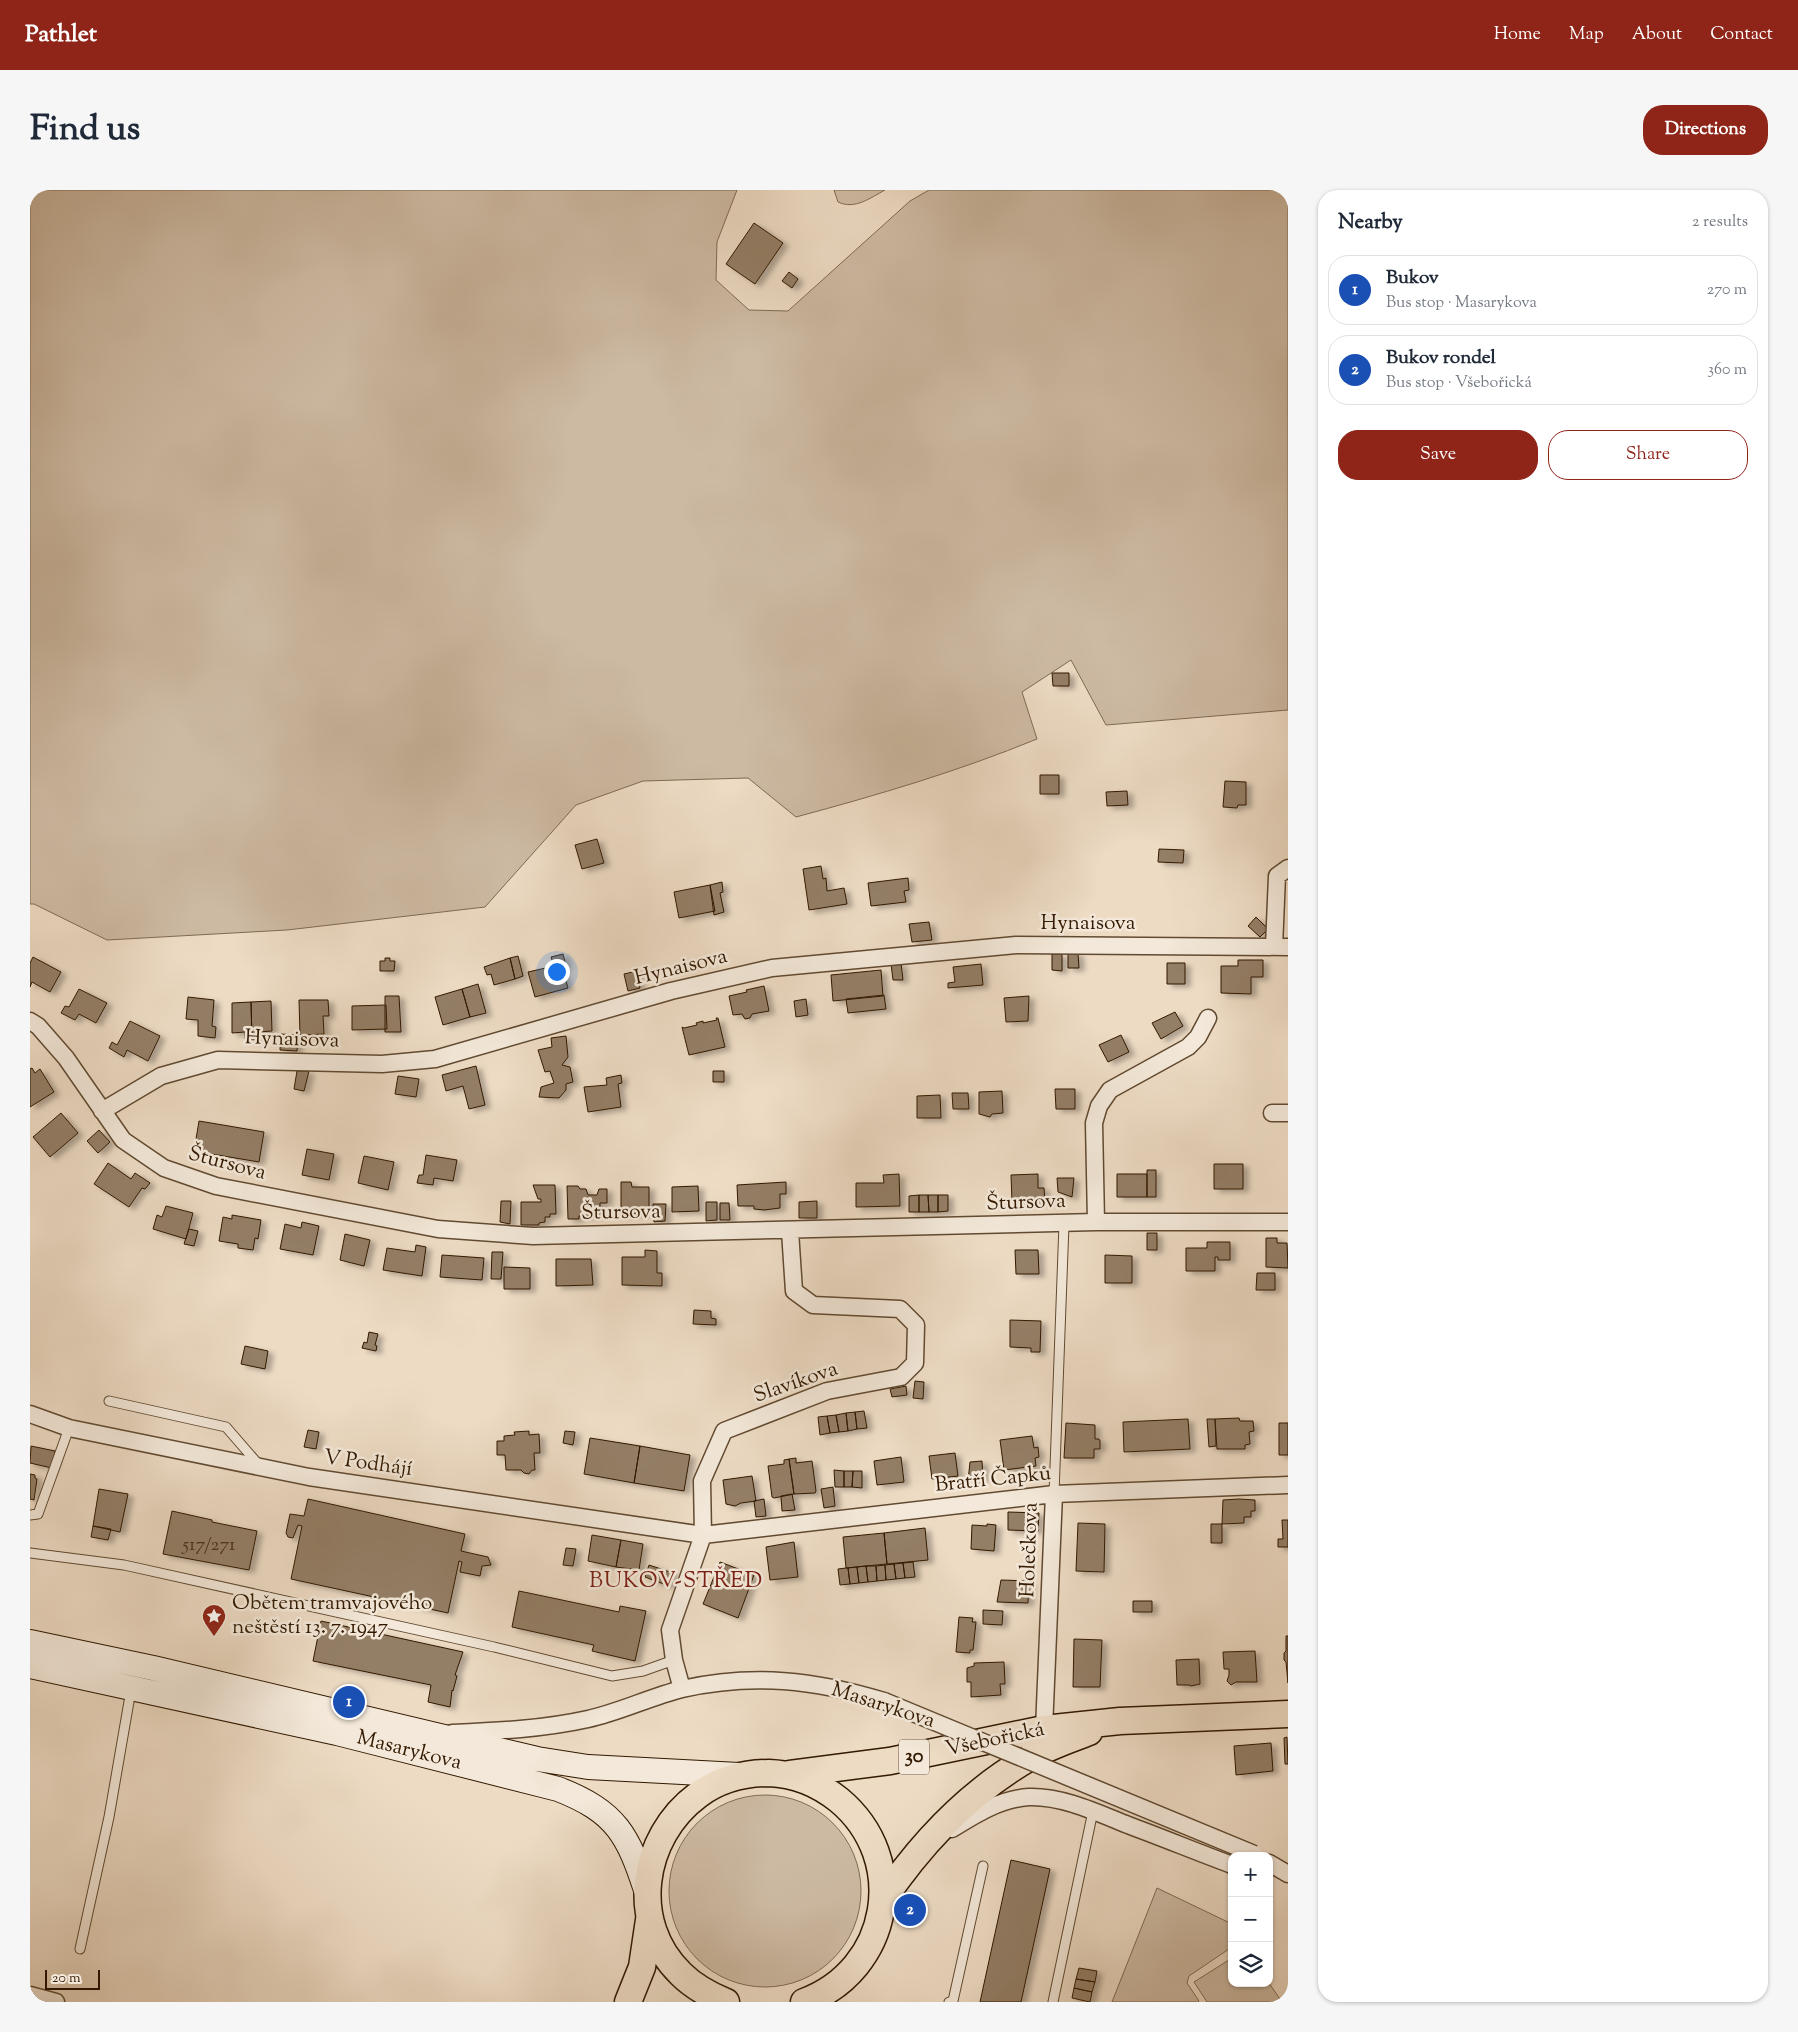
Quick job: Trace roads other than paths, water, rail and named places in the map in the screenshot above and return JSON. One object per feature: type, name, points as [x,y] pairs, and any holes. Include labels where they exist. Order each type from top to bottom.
[{"type":"main road","name":"Všebořická","points":[[782,1774],[890,1761],[1044,1729],[1120,1721],[1288,1714]]},
{"type":"main road","name":"Všebořická","points":[[882,1901],[919,1850],[970,1799],[998,1777],[1030,1757],[1120,1721]]},
{"type":"main road","name":"30","points":[[628,2002],[642,1967],[650,1867],[663,1832],[687,1803],[705,1790],[726,1780],[744,1775],[782,1774],[812,1783],[830,1793],[851,1810],[872,1841],[879,1861],[882,1879],[882,1901],[878,1923],[867,1950],[846,1976],[834,1996],[804,2002]]},
{"type":"main road","name":"30","points":[[648,1905],[657,1939],[666,1956],[680,1973],[694,1985],[726,2002]]},
{"type":"street","points":[[1281,947],[1277,876],[1288,868]]},
{"type":"street","name":"Hynaisova","points":[[102,1111],[161,1076],[218,1060],[382,1064],[435,1059],[671,990],[772,968],[1016,945],[1281,947]]},
{"type":"street","points":[[1096,1222],[1094,1123],[1099,1106],[1110,1090],[1188,1047],[1198,1037],[1208,1018]]},
{"type":"street","name":"Štursova","points":[[30,1021],[38,1026],[66,1058],[123,1140],[164,1168],[216,1186],[438,1229],[533,1236],[1096,1222],[1288,1222]]},
{"type":"street","points":[[1272,1113],[1288,1113]]},
{"type":"street","name":"Slavíkova","points":[[682,1689],[674,1660],[670,1630],[703,1535],[702,1481],[724,1431],[827,1391],[901,1376],[915,1364],[916,1325],[900,1309],[813,1305],[794,1291],[790,1231]]},
{"type":"street","name":"V Podhájí","points":[[30,1414],[68,1428],[310,1476],[703,1535]]},
{"type":"street","name":"Bratří Čapků","points":[[703,1535],[1054,1494],[1288,1485]]},
{"type":"street","name":"Holečkova","points":[[1044,1729],[1054,1494]]},
{"type":"street","name":"Masarykova","points":[[30,1642],[153,1668],[537,1759],[588,1767],[744,1775]]},
{"type":"street","name":"Masarykova","points":[[30,1666],[131,1687],[445,1759],[532,1781],[581,1798],[601,1810],[616,1826],[629,1845],[648,1905]]},
{"type":"street","name":"Masarykova","points":[[431,1734],[484,1732],[563,1724],[619,1710],[682,1689],[718,1683],[784,1680],[849,1691],[884,1702],[1248,1852]]},
{"type":"street","points":[[919,1850],[980,1811],[1002,1802],[1030,1797],[1054,1800],[1093,1811],[1228,1863]]},
{"type":"street","points":[[1273,1865],[1288,1874]]},
{"type":"street","points":[[1273,1876],[1288,1879]]},
{"type":"street","points":[[30,1995],[56,2002]]},
{"type":"lane","name":"Holečkova","points":[[1054,1494],[1064,1224]]},
{"type":"lane","points":[[109,1401],[226,1427],[261,1467]]},
{"type":"lane","points":[[30,1515],[38,1514],[68,1428]]},
{"type":"lane","points":[[30,1553],[124,1565],[494,1647],[612,1676],[643,1671],[674,1660]]},
{"type":"lane","points":[[80,1949],[109,1818],[131,1687]]},
{"type":"lane","points":[[1053,2002],[1093,1811]]},
{"type":"lane","points":[[949,2002],[953,2001],[983,1866]]},
{"type":"place","name":"Obětem tramvajového neštěstí 13. 7. 1947","points":[[214,1637]]},
{"type":"place","name":"Bukov","points":[[349,1702]]},
{"type":"place","name":"Bukov rondel","points":[[910,1910]]},
{"type":"district","name":"BUKOV-STŘED","points":[[676,1582]]}]
